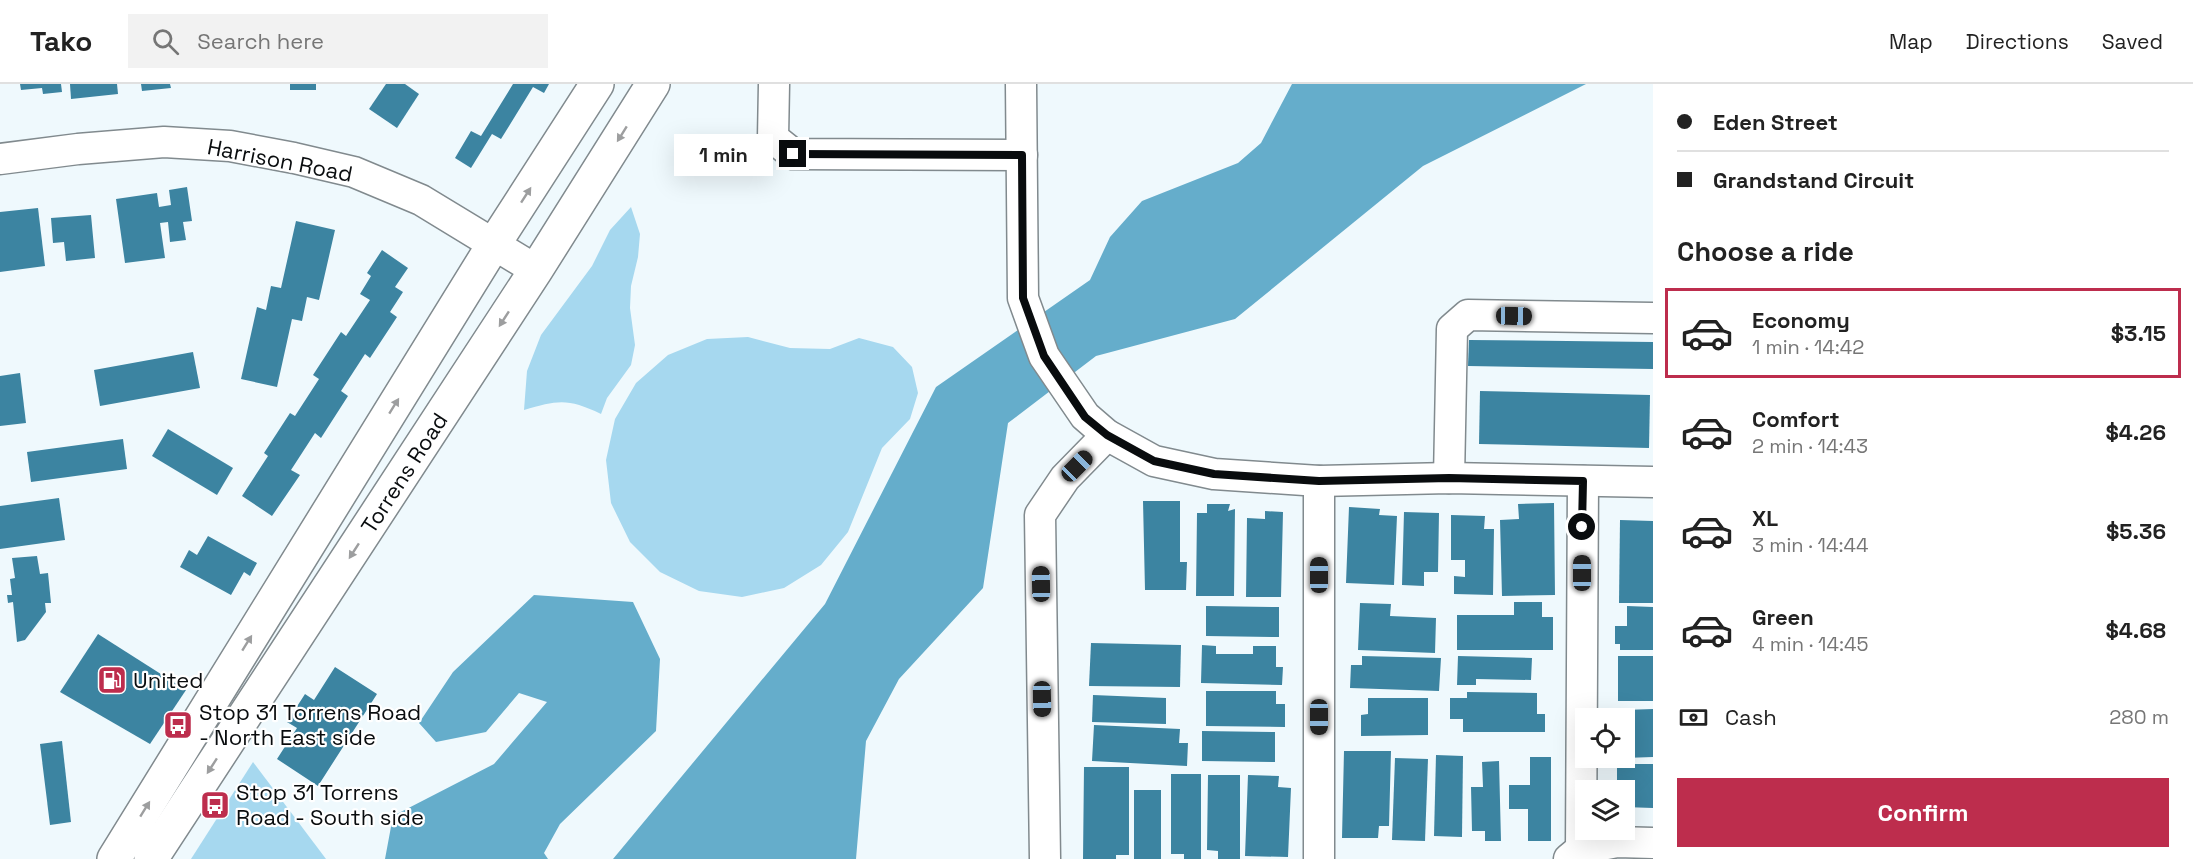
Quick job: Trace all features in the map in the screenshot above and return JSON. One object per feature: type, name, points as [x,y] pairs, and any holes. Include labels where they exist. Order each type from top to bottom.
[{"type":"main road","name":"Torrens Road","points":[[114,859],[494,244],[597,84]]},
{"type":"main road","name":"Torrens Road","points":[[151,859],[536,270],[653,84]]},
{"type":"main road","points":[[364,454],[381,443],[393,446],[400,451],[409,466]]},
{"type":"street","points":[[774,84],[773,138],[793,154],[1022,155]]},
{"type":"street","points":[[1021,84],[1023,298],[1044,356],[1085,417],[1107,435],[1154,461],[1214,474],[1319,481],[1449,478],[1653,482]]},
{"type":"street","name":"Harrison Road","points":[[0,159],[78,149],[164,142],[230,146],[354,172],[420,200],[536,270]]},
{"type":"street","points":[[1449,478],[1452,329],[1468,315],[1653,318]]},
{"type":"street","points":[[1045,859],[1040,515],[1065,478],[1107,435]]},
{"type":"street","points":[[1319,481],[1319,859]]},
{"type":"street","points":[[1583,481],[1575,854],[1617,842],[1653,843]]},
{"type":"shaded area","points":[[1292,84],[1586,84],[1423,166],[1235,319],[1096,356],[1008,423],[983,588],[899,679],[866,741],[856,859],[613,859],[825,604],[936,387],[1090,280],[1110,237],[1142,201],[1238,163],[1261,143]]},
{"type":"shaded area","points":[[631,207],[640,234],[638,257],[631,286],[630,308],[635,345],[631,365],[607,398],[601,414],[580,405],[563,402],[524,410],[527,371],[541,335],[592,266],[610,230]]},
{"type":"shaded area","points":[[748,337],[790,348],[830,349],[859,338],[893,347],[912,367],[918,393],[910,419],[882,448],[848,532],[821,565],[784,588],[742,597],[699,591],[660,572],[630,542],[611,503],[606,460],[615,419],[636,383],[668,355],[707,339]]},
{"type":"shaded area","points":[[534,595],[633,602],[660,659],[656,731],[560,824],[544,853],[548,859],[385,859],[393,816],[494,764],[547,702],[519,693],[486,732],[436,742],[419,723],[453,672]]},
{"type":"shaded area","points":[[253,762],[326,859],[191,859]]},
{"type":"building","points":[[20,84],[61,84],[62,92],[43,94],[42,88],[21,90]]},
{"type":"building","points":[[70,84],[117,84],[118,94],[71,99]]},
{"type":"building","points":[[141,84],[170,84],[171,88],[142,91]]},
{"type":"building","points":[[290,84],[316,84],[316,90],[290,90]]},
{"type":"building","points":[[386,84],[405,84],[419,94],[397,128],[369,109]]},
{"type":"building","points":[[513,84],[549,84],[544,93],[533,87],[501,139],[492,134],[471,168],[455,158],[471,131],[481,136]]},
{"type":"building","points":[[187,187],[192,221],[183,222],[186,240],[170,242],[168,222],[160,223],[165,258],[125,263],[116,199],[157,193],[159,207],[171,205],[169,190]]},
{"type":"building","points":[[38,208],[45,266],[0,272],[0,212]]},
{"type":"building","points":[[91,215],[95,258],[66,261],[64,242],[53,243],[51,218]]},
{"type":"building","points":[[296,221],[335,230],[319,300],[307,297],[302,321],[292,319],[277,387],[241,379],[257,307],[266,310],[271,286],[281,288]]},
{"type":"building","points":[[382,250],[408,268],[395,287],[403,292],[390,312],[397,317],[370,358],[365,354],[341,391],[348,396],[321,438],[315,433],[291,470],[300,475],[272,516],[242,496],[268,456],[264,453],[290,413],[295,416],[319,379],[313,375],[341,332],[346,336],[370,300],[360,294],[371,276],[367,273]]},
{"type":"building","points":[[1469,340],[1653,342],[1653,369],[1468,366]]},
{"type":"building","points":[[193,352],[200,388],[100,406],[94,370]]},
{"type":"building","points":[[20,373],[26,423],[0,426],[0,376]]},
{"type":"building","points":[[1480,391],[1650,395],[1649,448],[1479,444]]},
{"type":"building","points":[[168,429],[233,468],[217,495],[152,456]]},
{"type":"building","points":[[123,439],[127,469],[31,482],[27,452]]},
{"type":"building","points":[[59,498],[65,540],[0,549],[0,506]]},
{"type":"building","points":[[1143,501],[1180,501],[1180,562],[1187,562],[1186,590],[1145,590]]},
{"type":"building","points":[[1554,503],[1555,595],[1502,596],[1500,520],[1519,519],[1518,504]]},
{"type":"building","points":[[1207,504],[1230,504],[1228,511],[1235,509],[1234,596],[1196,596],[1197,513],[1207,513]]},
{"type":"building","points":[[1349,507],[1380,509],[1379,515],[1397,516],[1394,585],[1346,583]]},
{"type":"building","points":[[1265,511],[1283,512],[1281,597],[1246,597],[1247,518],[1265,519]]},
{"type":"building","points":[[1404,512],[1439,513],[1438,572],[1424,572],[1424,586],[1402,585]]},
{"type":"building","points":[[1451,515],[1485,516],[1484,529],[1494,529],[1493,595],[1454,594],[1454,576],[1465,577],[1465,560],[1451,560]]},
{"type":"building","points":[[1620,520],[1653,521],[1653,603],[1619,603]]},
{"type":"building","points":[[208,536],[257,563],[250,576],[244,572],[231,595],[180,567],[189,550],[197,555]]},
{"type":"building","points":[[37,556],[40,574],[48,573],[51,603],[45,603],[46,612],[25,640],[17,642],[13,602],[8,603],[7,595],[12,595],[10,579],[15,578],[12,558]]},
{"type":"building","points":[[1514,602],[1542,602],[1542,617],[1553,617],[1553,650],[1457,650],[1457,615],[1514,615]]},
{"type":"building","points":[[1360,603],[1391,604],[1390,616],[1436,618],[1435,653],[1358,650]]},
{"type":"building","points":[[1206,606],[1279,607],[1279,637],[1206,636]]},
{"type":"building","points":[[1627,606],[1653,607],[1653,650],[1620,650],[1620,644],[1615,644],[1615,626],[1627,626]]},
{"type":"building","points":[[98,634],[186,690],[150,744],[60,692]]},
{"type":"building","points":[[1091,643],[1181,645],[1180,687],[1089,686]]},
{"type":"building","points":[[1202,645],[1216,646],[1216,654],[1253,654],[1253,646],[1276,646],[1276,667],[1283,667],[1282,685],[1201,683]]},
{"type":"building","points":[[1362,656],[1441,658],[1439,691],[1350,688],[1351,665],[1362,665]]},
{"type":"building","points":[[1458,656],[1532,658],[1531,680],[1476,679],[1476,685],[1457,685]]},
{"type":"building","points":[[1618,656],[1653,656],[1653,701],[1618,701]]},
{"type":"building","points":[[335,667],[377,694],[318,786],[277,759],[297,728],[287,722],[305,694],[314,700]]},
{"type":"building","points":[[1206,691],[1276,691],[1276,704],[1285,704],[1285,727],[1206,726]]},
{"type":"building","points":[[1467,692],[1537,693],[1537,714],[1545,714],[1545,732],[1463,732],[1463,719],[1450,719],[1450,698],[1467,698]]},
{"type":"building","points":[[1093,695],[1166,698],[1166,724],[1092,722]]},
{"type":"building","points":[[1368,698],[1428,698],[1428,735],[1361,736],[1361,715],[1368,714]]},
{"type":"building","points":[[1653,709],[1653,757],[1635,758],[1635,710]]},
{"type":"building","points":[[1094,725],[1180,729],[1179,743],[1188,743],[1187,766],[1092,761]]},
{"type":"building","points":[[1202,731],[1275,732],[1275,762],[1202,761]]},
{"type":"building","points":[[62,741],[71,822],[50,825],[40,744]]},
{"type":"building","points":[[1344,751],[1391,751],[1389,826],[1379,826],[1378,838],[1342,838]]},
{"type":"building","points":[[1436,755],[1463,756],[1462,837],[1434,836]]},
{"type":"building","points":[[1530,757],[1551,757],[1551,841],[1528,841],[1528,809],[1509,809],[1509,785],[1530,785]]},
{"type":"building","points":[[1395,758],[1428,759],[1425,841],[1392,840]]},
{"type":"building","points":[[1499,761],[1501,841],[1485,841],[1485,831],[1472,831],[1471,787],[1483,787],[1482,762]]},
{"type":"building","points":[[1635,764],[1653,764],[1653,808],[1635,807],[1635,780],[1617,780],[1617,768],[1635,768]]},
{"type":"building","points":[[1084,767],[1129,767],[1129,855],[1116,855],[1116,859],[1083,859]]},
{"type":"building","points":[[1171,774],[1201,774],[1201,859],[1184,859],[1184,854],[1171,854]]},
{"type":"building","points":[[1208,775],[1240,775],[1240,859],[1218,859],[1218,851],[1207,850]]},
{"type":"building","points":[[1248,775],[1279,776],[1278,787],[1291,788],[1288,857],[1245,856]]},
{"type":"building","points":[[1134,790],[1161,790],[1161,859],[1134,859]]},
{"type":"place","name":"United","points":[[112,680]]},
{"type":"place","name":"Stop 31 Torrens Road - North East side","points":[[178,725]]},
{"type":"place","name":"Stop 31 Torrens Road - South side","points":[[215,805]]},
{"type":"route","points":[[793,154],[1022,155],[1023,298],[1044,356],[1085,417],[1107,435],[1154,461],[1214,474],[1319,481],[1449,478],[1583,481],[1582,527]]}]
